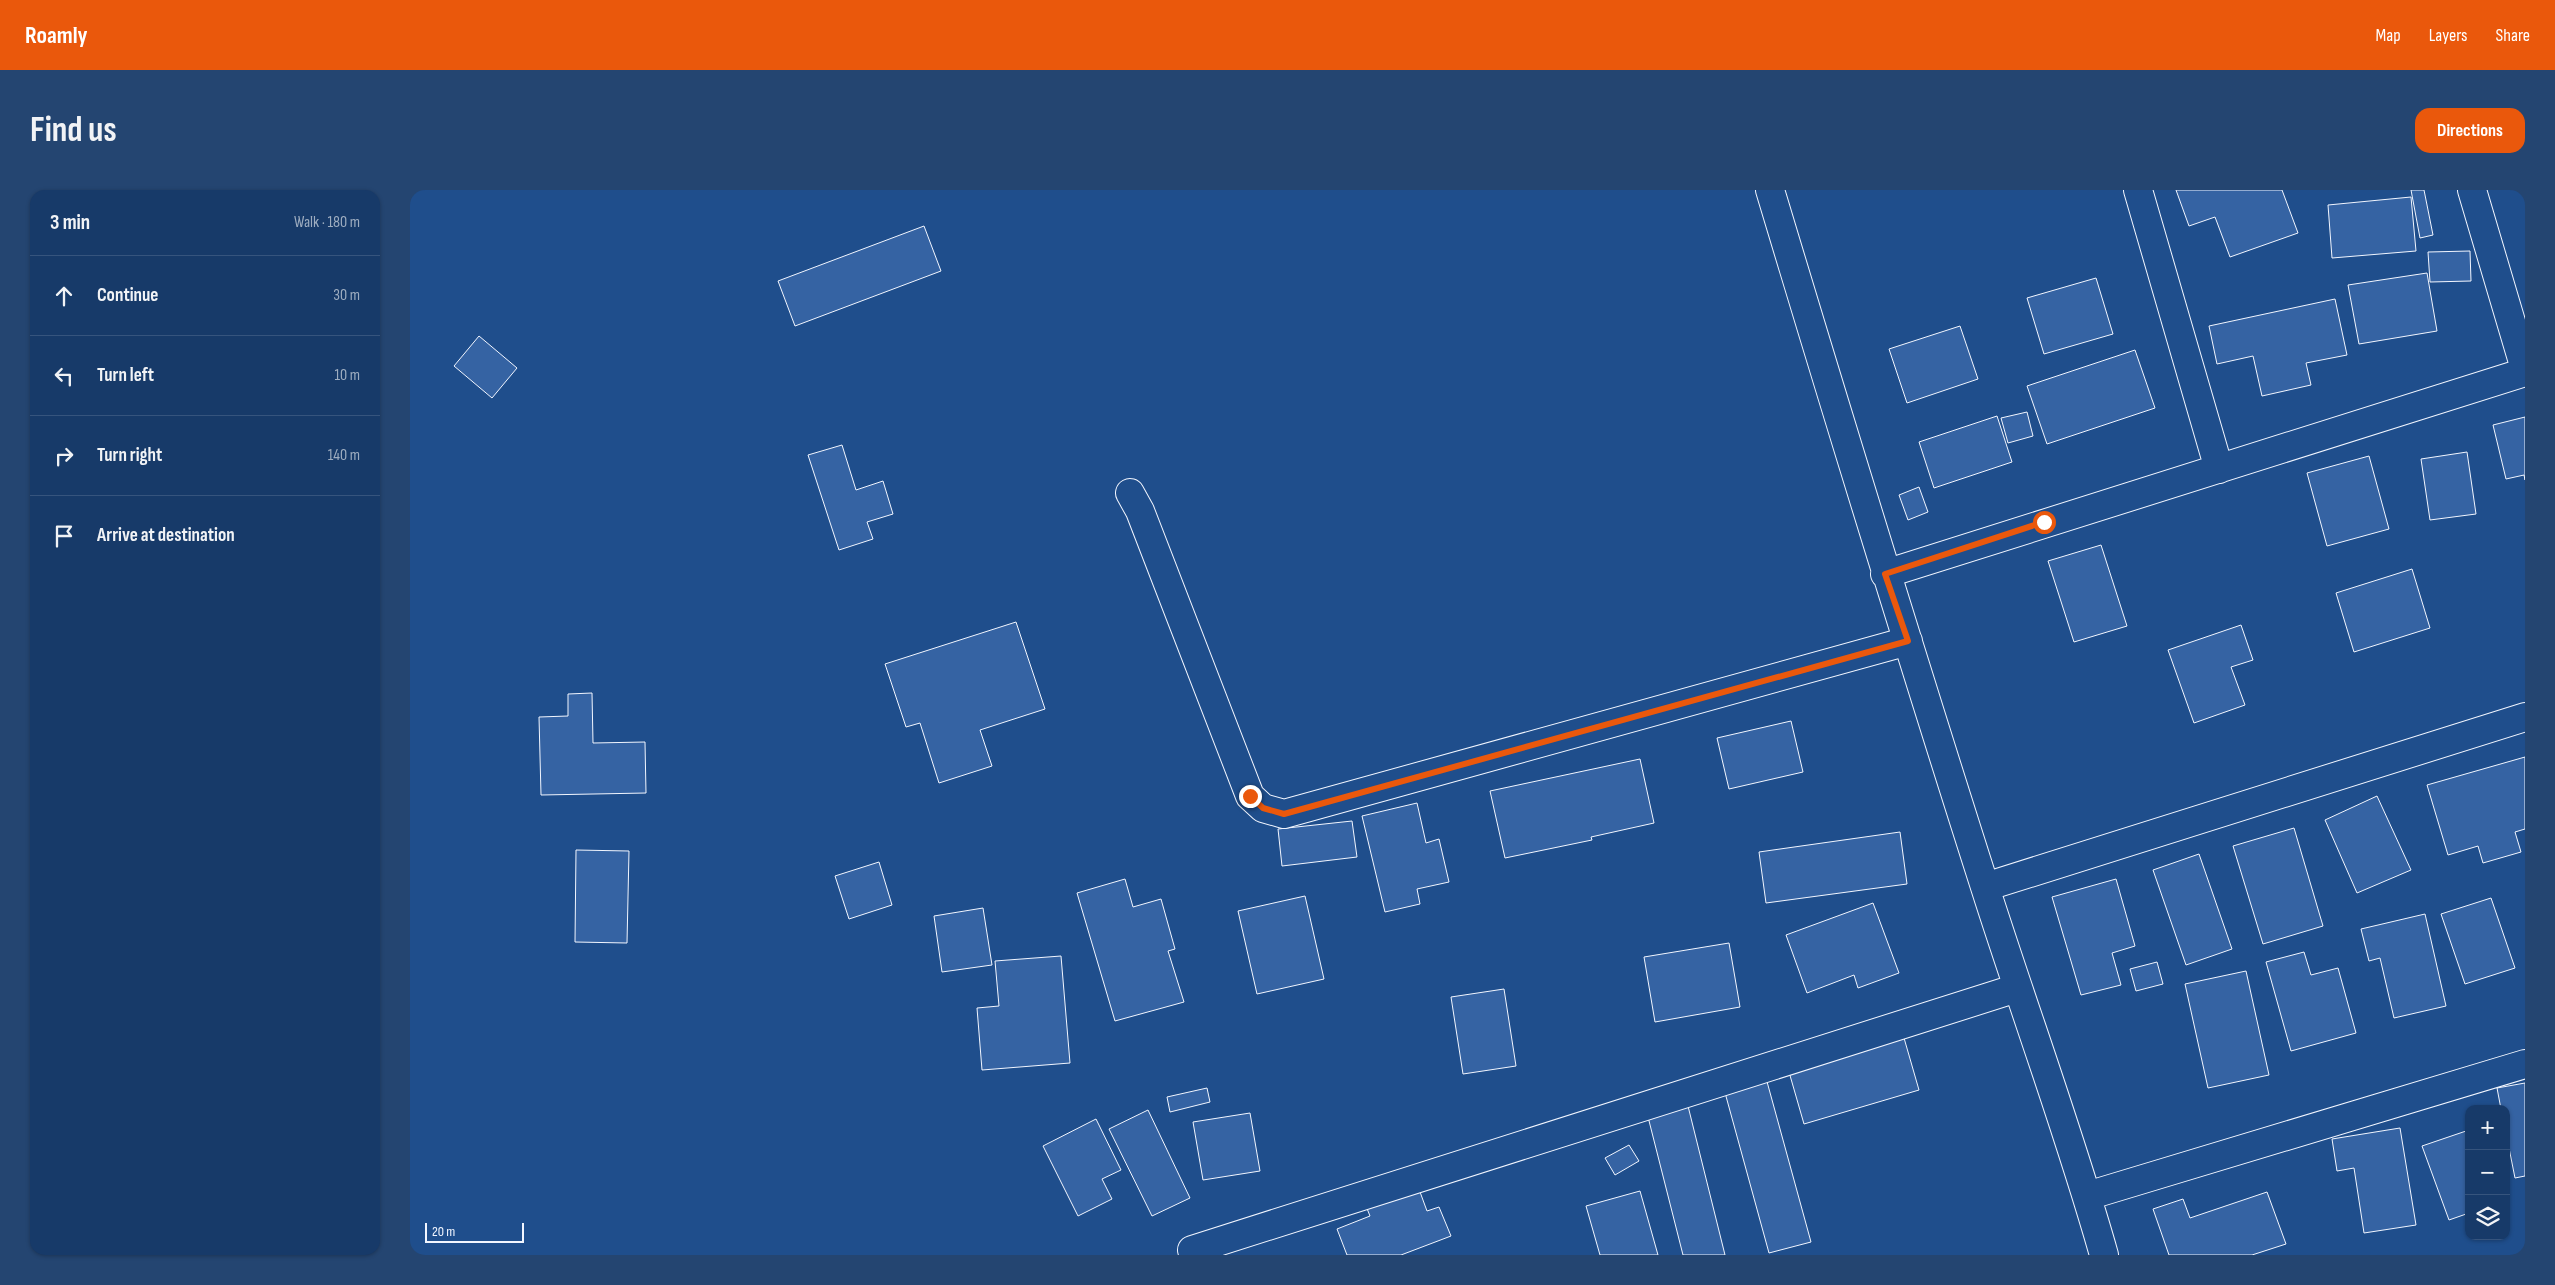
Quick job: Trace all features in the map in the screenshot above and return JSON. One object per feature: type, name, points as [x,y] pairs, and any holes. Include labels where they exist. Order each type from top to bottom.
[{"type":"street","points":[[1770,190],[1885,574],[1908,641],[2017,988],[2087,1196],[2104,1255]]},
{"type":"street","points":[[2138,190],[2220,469]]},
{"type":"street","points":[[1885,574],[2220,469],[2525,370],[2472,190]]},
{"type":"street","points":[[1130,493],[1140,511],[1250,796],[1263,808],[1284,814],[1908,641]]},
{"type":"street","points":[[1985,887],[2525,717]]},
{"type":"street","points":[[1192,1250],[2017,988]]},
{"type":"street","points":[[2087,1196],[2525,1064]]},
{"type":"building","points":[[2176,190],[2282,190],[2298,233],[2230,257],[2215,217],[2189,226]]},
{"type":"building","points":[[2411,190],[2424,190],[2433,235],[2420,238]]},
{"type":"building","points":[[2411,197],[2416,251],[2332,258],[2328,205]]},
{"type":"building","points":[[924,226],[941,271],[795,326],[778,281]]},
{"type":"building","points":[[2470,251],[2471,281],[2430,282],[2428,252]]},
{"type":"building","points":[[2427,273],[2437,331],[2359,344],[2348,285]]},
{"type":"building","points":[[2096,278],[2113,334],[2044,354],[2027,298]]},
{"type":"building","points":[[2335,299],[2347,355],[2306,363],[2311,385],[2262,396],[2253,356],[2217,364],[2209,326]]},
{"type":"building","points":[[1960,326],[1978,379],[1907,403],[1889,349]]},
{"type":"building","points":[[479,336],[517,368],[492,398],[454,366]]},
{"type":"building","points":[[2135,350],[2155,408],[2047,444],[2027,386]]},
{"type":"building","points":[[2027,412],[2033,436],[2008,443],[2001,418]]},
{"type":"building","points":[[1997,416],[2012,462],[1934,488],[1919,442]]},
{"type":"building","points":[[2525,417],[2525,480],[2524,475],[2506,479],[2493,425]]},
{"type":"building","points":[[842,445],[856,490],[883,481],[893,514],[867,522],[873,539],[839,550],[808,455]]},
{"type":"building","points":[[2467,452],[2476,514],[2430,520],[2421,459]]},
{"type":"building","points":[[2369,456],[2389,529],[2327,546],[2307,473]]},
{"type":"building","points":[[1919,487],[1928,512],[1908,520],[1899,495]]},
{"type":"building","points":[[2101,545],[2127,626],[2074,642],[2048,561]]},
{"type":"building","points":[[2412,569],[2430,628],[2354,652],[2336,593]]},
{"type":"building","points":[[1016,622],[1045,709],[980,730],[992,766],[939,783],[920,723],[906,727],[885,664]]},
{"type":"building","points":[[2241,625],[2253,660],[2231,667],[2245,705],[2194,723],[2168,650]]},
{"type":"building","points":[[592,693],[593,743],[645,742],[646,793],[541,795],[539,717],[568,716],[568,694]]},
{"type":"building","points":[[1791,721],[1803,772],[1729,789],[1717,738]]},
{"type":"building","points":[[2525,757],[2525,829],[2515,832],[2521,852],[2483,863],[2478,846],[2448,855],[2427,785]]},
{"type":"building","points":[[1640,759],[1654,823],[1591,837],[1592,840],[1505,858],[1490,791]]},
{"type":"building","points":[[2377,796],[2411,870],[2357,893],[2325,820]]},
{"type":"building","points":[[1417,803],[1426,843],[1439,839],[1449,882],[1417,889],[1420,904],[1385,912],[1362,816]]},
{"type":"building","points":[[1352,821],[1357,857],[1282,866],[1278,829]]},
{"type":"building","points":[[2294,828],[2323,926],[2263,944],[2233,846]]},
{"type":"building","points":[[1900,832],[1907,884],[1766,903],[1759,852]]},
{"type":"building","points":[[576,850],[629,851],[627,943],[575,942]]},
{"type":"building","points":[[2199,854],[2232,949],[2186,965],[2153,870]]},
{"type":"building","points":[[879,862],[892,905],[849,919],[835,876]]},
{"type":"building","points":[[1125,879],[1133,907],[1161,899],[1175,949],[1168,951],[1184,1002],[1115,1021],[1077,893]]},
{"type":"building","points":[[2116,879],[2135,946],[2112,953],[2121,985],[2081,995],[2052,897]]},
{"type":"building","points":[[1305,896],[1324,979],[1257,994],[1238,911]]},
{"type":"building","points":[[2491,898],[2515,968],[2465,984],[2441,914]]},
{"type":"building","points":[[1873,903],[1899,973],[1858,988],[1854,975],[1807,993],[1786,935]]},
{"type":"building","points":[[983,908],[992,965],[942,972],[934,916]]},
{"type":"building","points":[[2425,914],[2446,1006],[2394,1018],[2380,958],[2369,961],[2361,929]]},
{"type":"building","points":[[1729,943],[1740,1007],[1655,1022],[1644,957]]},
{"type":"building","points":[[2304,952],[2311,975],[2338,968],[2356,1033],[2291,1051],[2266,962]]},
{"type":"building","points":[[1061,956],[1070,1063],[982,1070],[977,1008],[999,1006],[995,961]]},
{"type":"building","points":[[2157,962],[2163,984],[2136,991],[2130,969]]},
{"type":"building","points":[[2246,971],[2269,1075],[2208,1088],[2185,984]]},
{"type":"building","points":[[1504,989],[1516,1066],[1463,1074],[1451,997]]},
{"type":"building","points":[[1902,1031],[1919,1090],[1804,1124],[1787,1065]]},
{"type":"building","points":[[1766,1078],[1811,1242],[1769,1253],[1724,1089]]},
{"type":"building","points":[[2525,1083],[2525,1176],[2515,1178],[2510,1153],[2510,1105],[2500,1105],[2497,1088]]},
{"type":"building","points":[[1207,1088],[1210,1102],[1170,1112],[1167,1097]]},
{"type":"building","points":[[1686,1098],[1725,1255],[1683,1255],[1646,1109]]},
{"type":"building","points":[[1148,1110],[1190,1198],[1152,1216],[1109,1129]]},
{"type":"building","points":[[1250,1113],[1260,1171],[1203,1180],[1193,1122]]},
{"type":"building","points":[[1096,1119],[1121,1170],[1102,1179],[1112,1199],[1078,1216],[1043,1146]]},
{"type":"building","points":[[2400,1128],[2416,1225],[2364,1233],[2354,1168],[2337,1171],[2332,1139]]},
{"type":"building","points":[[2465,1131],[2465,1214],[2449,1220],[2422,1146]]},
{"type":"building","points":[[1629,1145],[1639,1161],[1615,1175],[1605,1158]]},
{"type":"building","points":[[1416,1181],[1427,1211],[1439,1207],[1451,1236],[1401,1255],[1347,1255],[1337,1229],[1370,1216],[1364,1201]]},
{"type":"building","points":[[1640,1191],[1658,1255],[1600,1255],[1586,1206]]},
{"type":"building","points":[[2267,1192],[2286,1244],[2252,1255],[2169,1255],[2153,1209],[2183,1199],[2190,1218]]},
{"type":"route","points":[[1250,796],[1263,808],[1284,814],[1908,641],[1885,574],[2044,522]]}]
